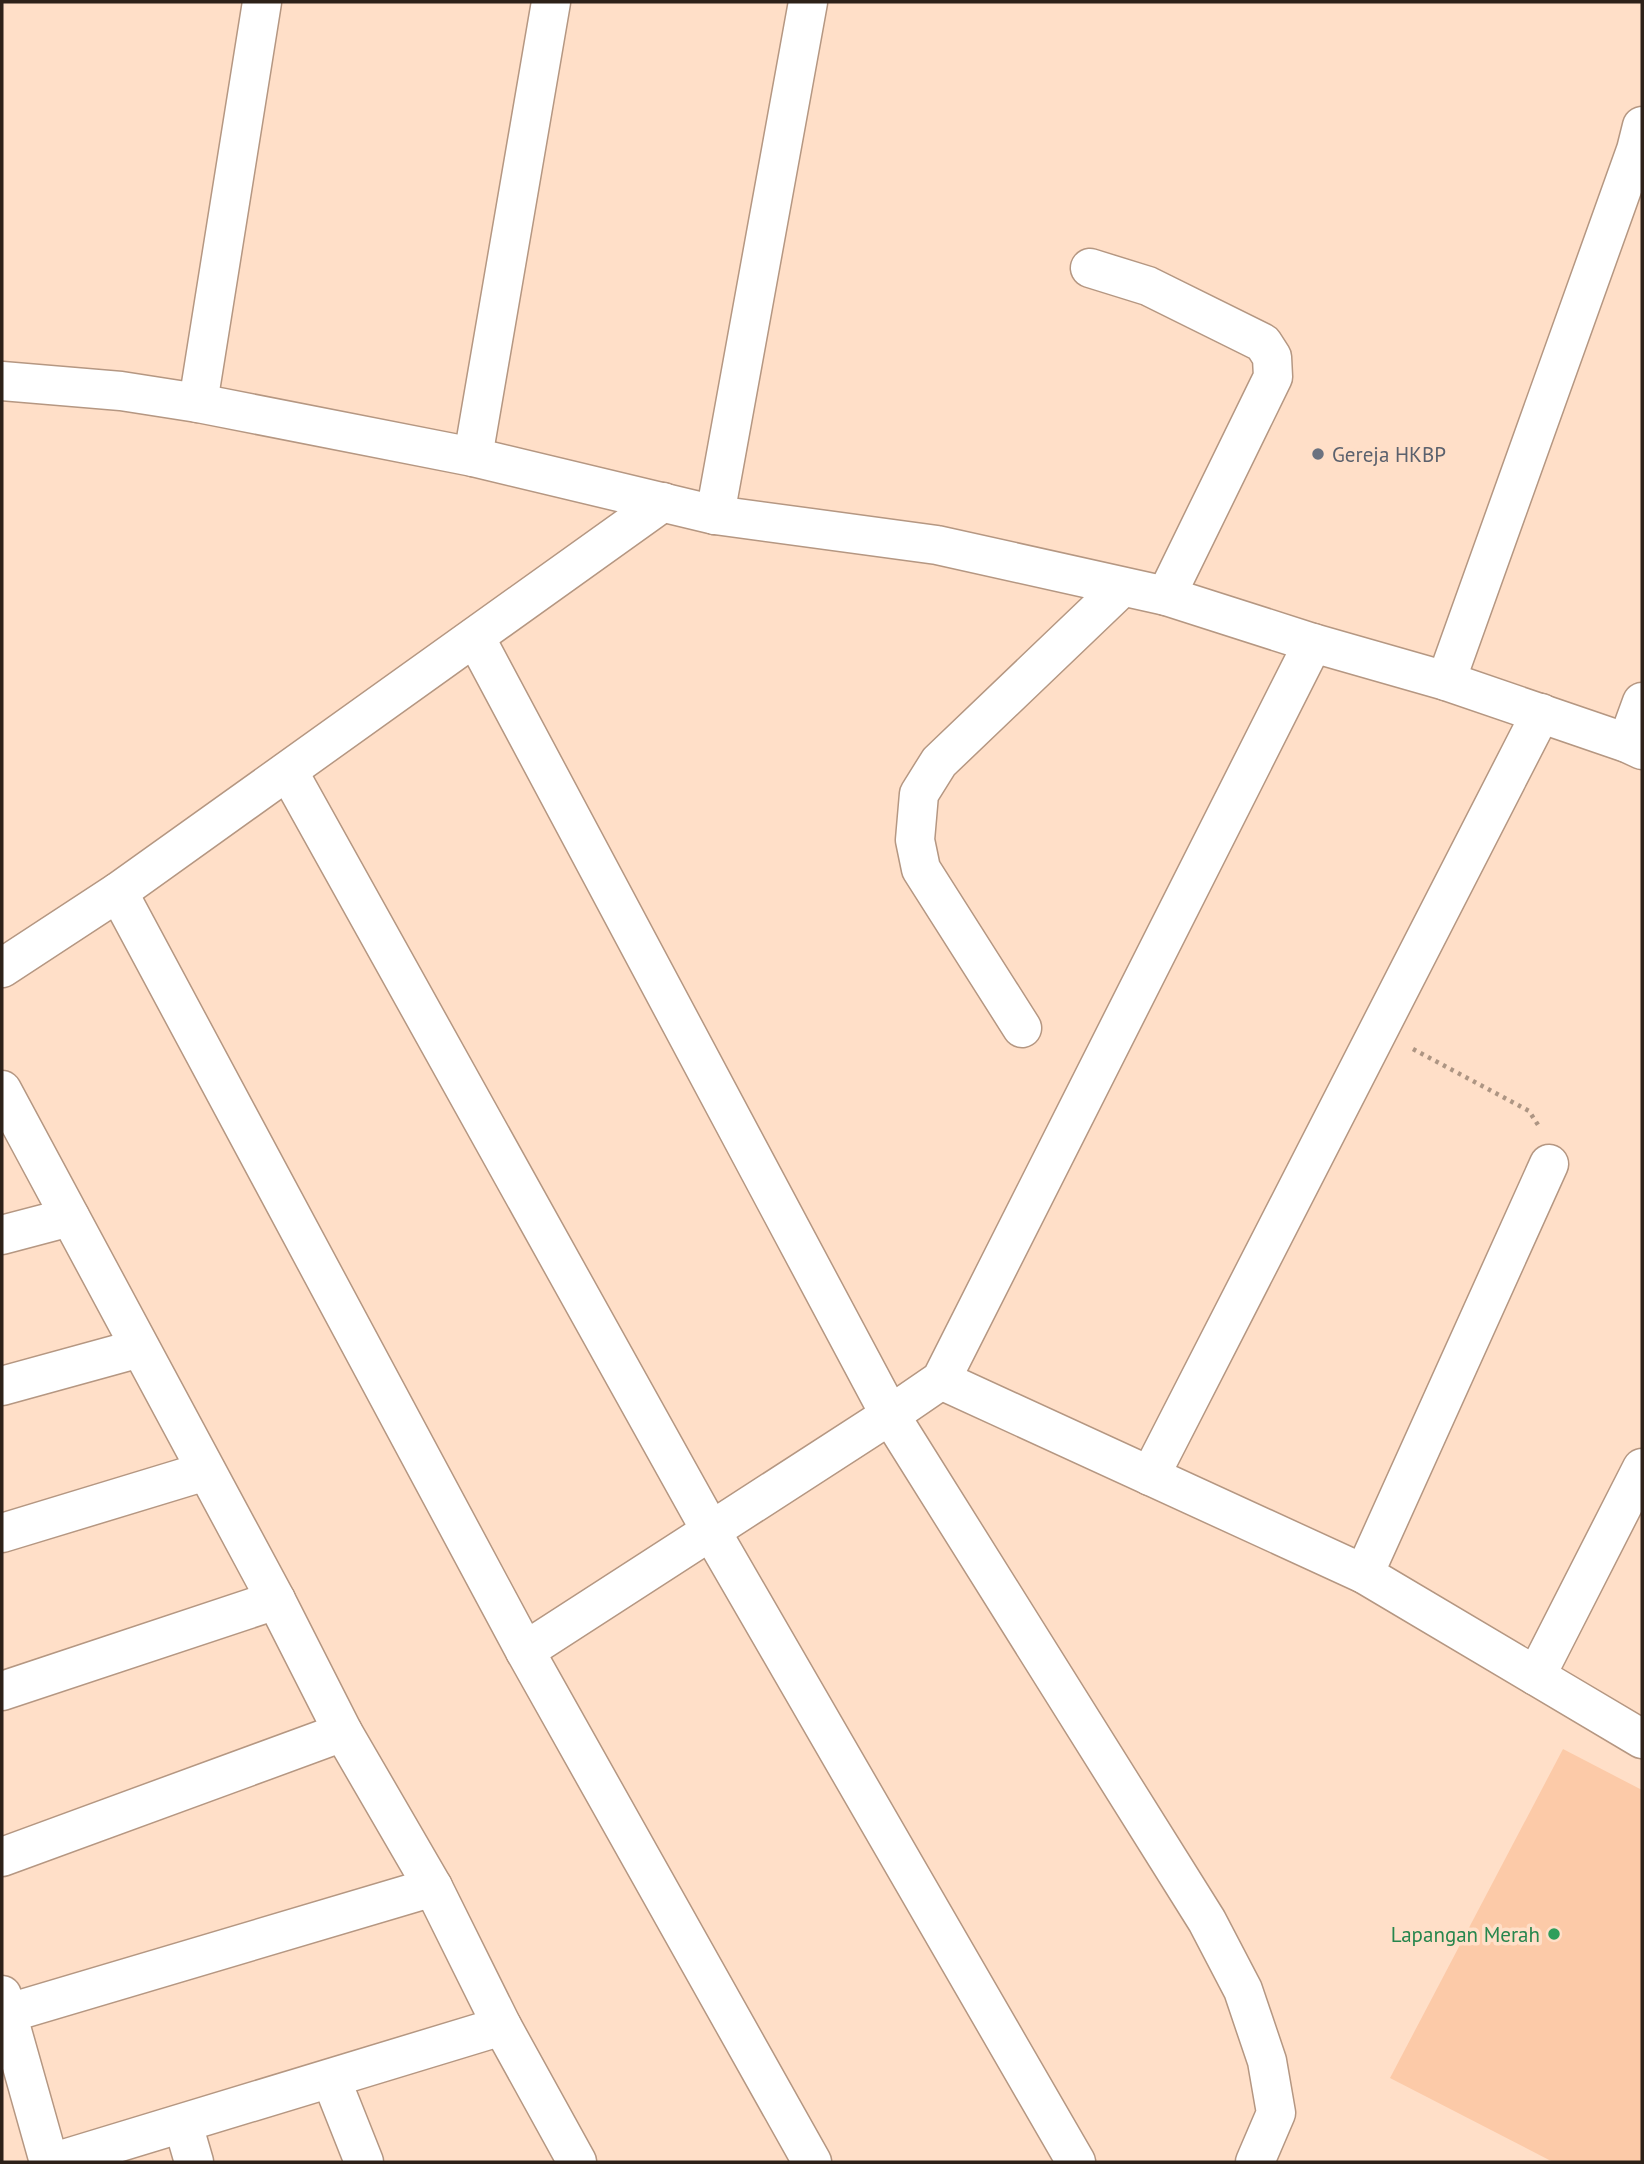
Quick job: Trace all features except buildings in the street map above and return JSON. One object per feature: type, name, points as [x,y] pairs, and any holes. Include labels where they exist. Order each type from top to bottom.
[{"type":"street","points":[[198,404],[262,2]]},
{"type":"street","points":[[473,457],[551,2]]},
{"type":"street","points":[[715,515],[808,2]]},
{"type":"street","points":[[1446,681],[1640,143]]},
{"type":"street","points":[[1090,268],[1148,286],[1263,343],[1272,357],[1273,377],[1166,596]]},
{"type":"street","points":[[2,381],[121,391],[198,404],[473,457],[715,515],[937,545],[1166,596],[1313,643],[1446,681],[1635,746],[1642,702]]},
{"type":"street","points":[[2,968],[118,892],[663,502]]},
{"type":"street","points":[[1022,1028],[921,869],[915,840],[919,794],[939,762],[1122,587]]},
{"type":"street","points":[[475,637],[890,1415],[1207,1921],[1243,1990],[1267,2062],[1276,2113],[1255,2162]]},
{"type":"street","points":[[525,1651],[941,1380],[1313,643]]},
{"type":"street","points":[[1150,1476],[1541,713]]},
{"type":"street","points":[[288,771],[711,1531],[1076,2162]]},
{"type":"street","points":[[118,892],[525,1651],[812,2162]]},
{"type":"street","points":[[2,1090],[276,1600],[343,1732],[433,1887],[502,2026],[577,2162]]},
{"type":"street","points":[[1364,1574],[1549,1164]]},
{"type":"street","points":[[2,1235],[70,1217]]},
{"type":"street","points":[[2,1386],[140,1348]]},
{"type":"street","points":[[941,1380],[1364,1574],[1642,1738]]},
{"type":"street","points":[[1536,1676],[1642,1468]]},
{"type":"street","points":[[2,1533],[206,1471]]},
{"type":"street","points":[[2,1691],[276,1600]]},
{"type":"street","points":[[2,1857],[343,1732]]},
{"type":"street","points":[[49,2162],[4,2008],[433,1887]]},
{"type":"street","points":[[54,2162],[502,2026]]},
{"type":"street","points":[[331,2079],[364,2162]]},
{"type":"street","points":[[183,2124],[194,2162]]},
{"type":"path","points":[[1378,1030],[1529,1111],[1548,1145],[1549,1164]]},
{"type":"shaded area","name":"Lapangan Merah","points":[[1563,1749],[1642,1790],[1642,2162],[1553,2162],[1390,2078]]},
{"type":"place","name":"Gereja HKBP","points":[[1318,454]]},
{"type":"place","name":"Lapangan Merah","points":[[1554,1934]]}]
